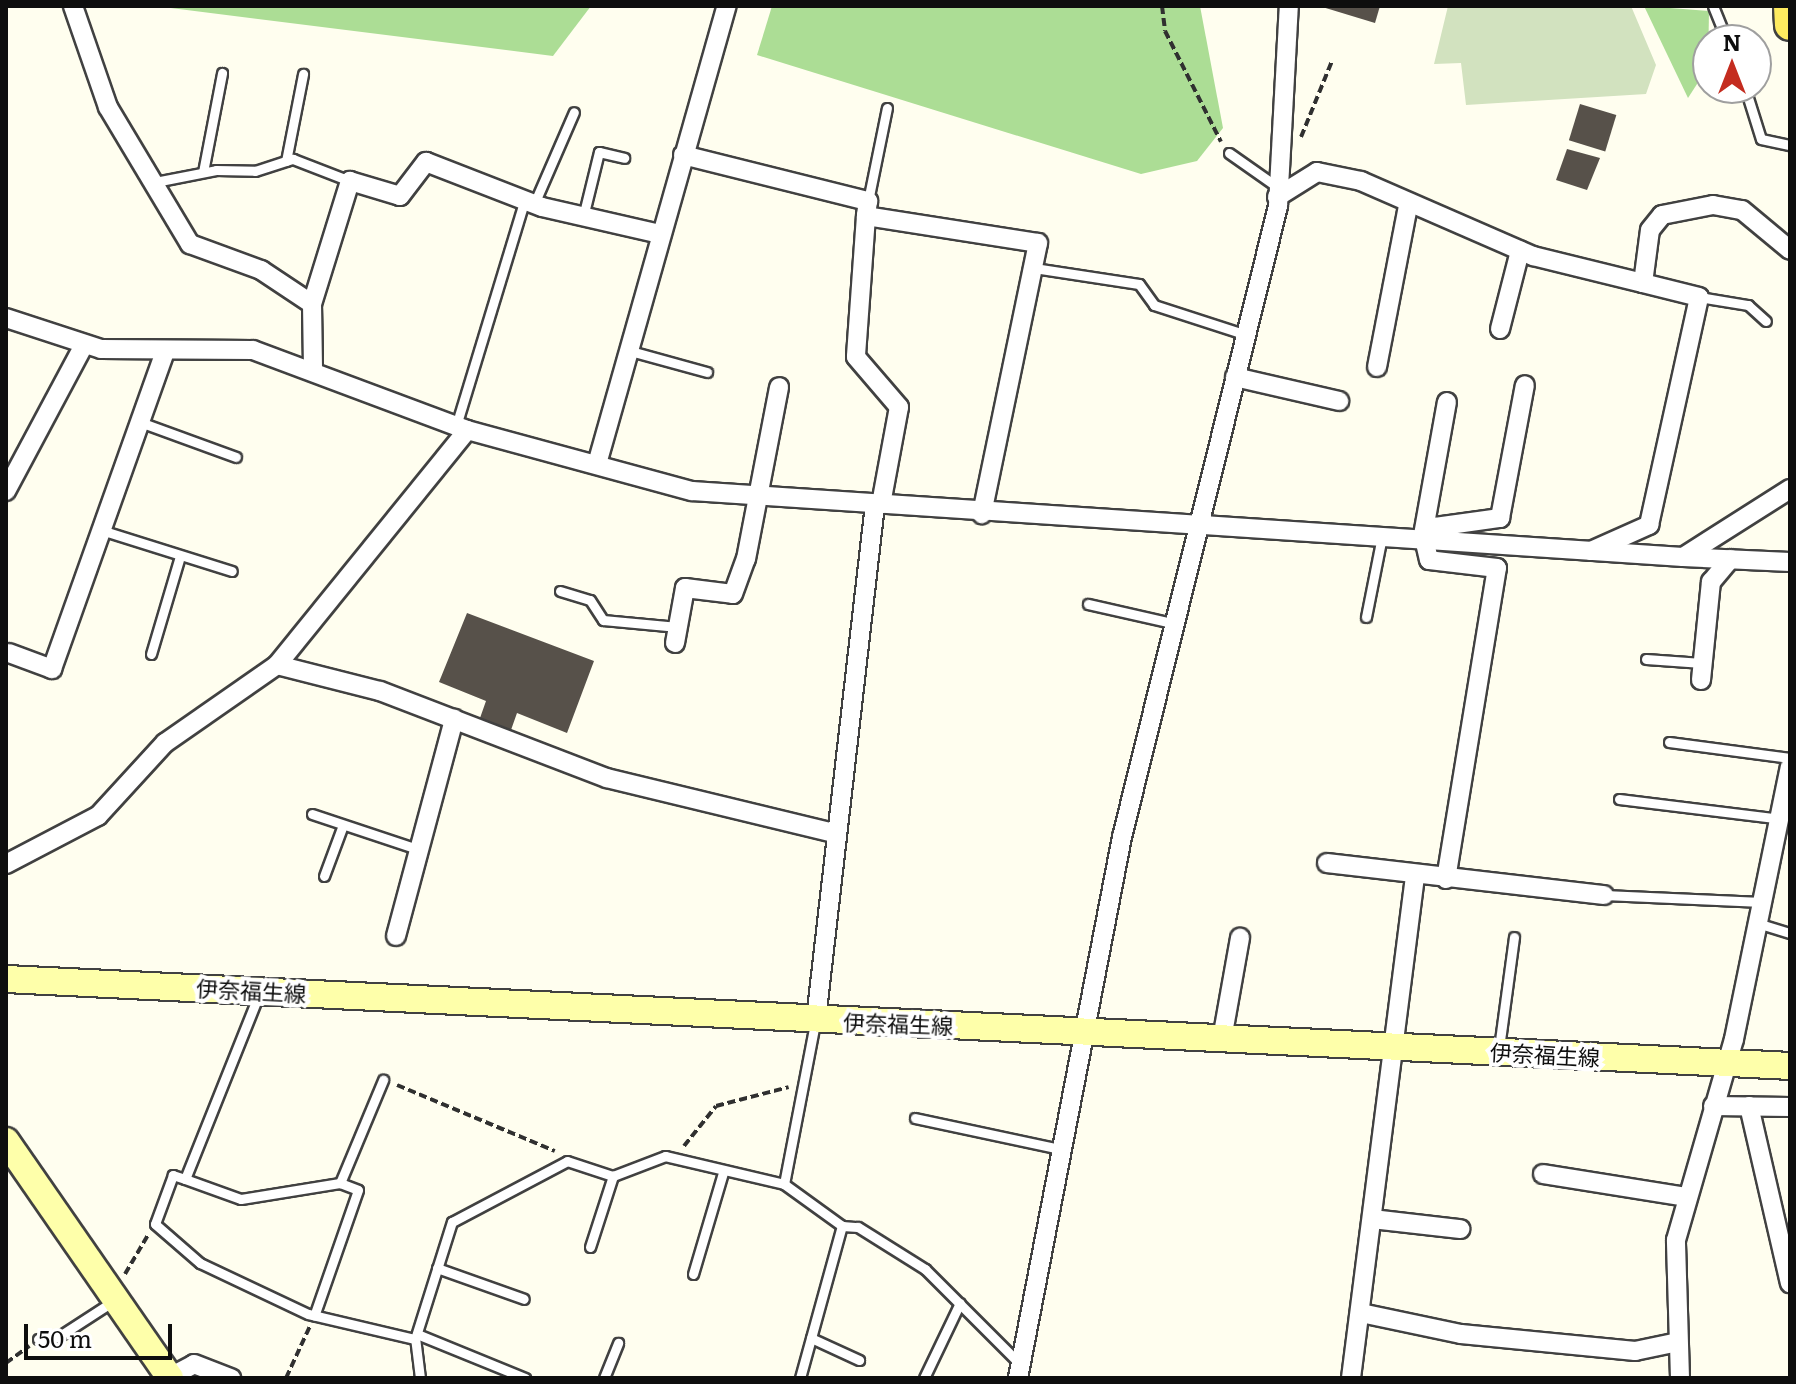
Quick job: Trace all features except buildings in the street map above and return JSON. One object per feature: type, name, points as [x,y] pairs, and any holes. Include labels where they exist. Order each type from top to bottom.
[{"type":"main road","points":[[1789,6],[1790,25]]},
{"type":"main road","name":"伊奈福生線","points":[[6,979],[1790,1066]]},
{"type":"main road","points":[[11,1159],[116,1299],[170,1378]]},
{"type":"street","points":[[73,6],[108,107],[190,244],[261,270],[312,304]]},
{"type":"street","points":[[597,464],[727,6]]},
{"type":"street","points":[[1019,1371],[1082,1030],[1122,837],[1180,624],[1197,529],[1277,192],[1289,6]]},
{"type":"street","points":[[683,155],[867,208],[1038,243],[982,514]]},
{"type":"street","points":[[313,371],[312,304],[350,181],[400,196],[426,162],[440,162],[530,201],[583,217],[660,234]]},
{"type":"street","points":[[1277,192],[1317,172],[1361,181],[1408,206],[1520,251],[1699,297],[1649,525],[1587,553]]},
{"type":"street","points":[[1643,283],[1650,230],[1662,215],[1713,205],[1742,210],[1790,250]]},
{"type":"street","points":[[1377,367],[1408,206]]},
{"type":"street","points":[[816,1019],[834,833],[878,504],[899,407],[856,357],[867,208]]},
{"type":"street","points":[[1500,329],[1520,251]]},
{"type":"street","points":[[6,318],[84,345],[165,351],[253,350],[462,428],[597,464],[647,483],[758,496],[1197,529],[1790,562]]},
{"type":"street","points":[[6,491],[84,345]]},
{"type":"street","points":[[8,652],[52,669],[98,528],[165,351]]},
{"type":"street","points":[[1235,377],[1339,401]]},
{"type":"street","points":[[1425,543],[1435,527],[1500,518],[1525,385]]},
{"type":"street","points":[[676,635],[685,588],[733,594],[758,496],[779,387]]},
{"type":"street","points":[[1446,879],[1497,568],[1429,560],[1425,543],[1447,402]]},
{"type":"street","points":[[6,864],[98,816],[165,743],[277,665],[462,428]]},
{"type":"street","points":[[1683,557],[1790,489]]},
{"type":"street","points":[[1702,671],[1711,582],[1730,559]]},
{"type":"street","points":[[277,665],[454,719],[607,778],[834,833]]},
{"type":"street","points":[[396,936],[454,719]]},
{"type":"street","points":[[1680,1378],[1676,1240],[1727,1064],[1757,923],[1784,819],[1790,767]]},
{"type":"street","points":[[1327,863],[1415,876],[1604,895]]},
{"type":"street","points":[[1351,1378],[1390,1047],[1415,876]]},
{"type":"street","points":[[1222,1039],[1240,938]]},
{"type":"street","points":[[1713,1106],[1790,1107]]},
{"type":"street","points":[[1749,1106],[1790,1283]]},
{"type":"street","points":[[1543,1174],[1686,1197]]},
{"type":"street","points":[[1372,1219],[1460,1229]]},
{"type":"street","points":[[1361,1313],[1461,1334],[1635,1351],[1678,1342]]},
{"type":"street","points":[[170,1378],[207,1364],[231,1378]]},
{"type":"lane","points":[[203,172],[222,73]]},
{"type":"lane","points":[[286,161],[303,74]]},
{"type":"lane","points":[[1750,104],[1761,139],[1790,145]]},
{"type":"lane","points":[[867,208],[887,108]]},
{"type":"lane","points":[[462,428],[530,201],[574,112]]},
{"type":"lane","points":[[583,217],[599,152],[624,158]]},
{"type":"lane","points":[[1229,153],[1277,192]]},
{"type":"lane","points":[[155,182],[203,172],[255,171],[286,161],[350,181]]},
{"type":"lane","points":[[1034,268],[1139,284],[1154,305],[1244,334]]},
{"type":"lane","points":[[1699,297],[1748,305],[1766,321]]},
{"type":"lane","points":[[627,350],[707,372]]},
{"type":"lane","points":[[140,422],[236,457]]},
{"type":"lane","points":[[98,528],[232,571]]},
{"type":"lane","points":[[1366,617],[1381,541]]},
{"type":"lane","points":[[151,654],[180,556]]},
{"type":"lane","points":[[560,591],[590,600],[603,620],[676,635]]},
{"type":"lane","points":[[1088,604],[1180,624]]},
{"type":"lane","points":[[1646,659],[1702,671]]},
{"type":"lane","points":[[1669,742],[1790,758]]},
{"type":"lane","points":[[1619,799],[1784,819]]},
{"type":"lane","points":[[312,814],[417,849]]},
{"type":"lane","points":[[324,876],[343,825]]},
{"type":"lane","points":[[1604,895],[1762,902]]},
{"type":"lane","points":[[1757,923],[1790,933]]},
{"type":"lane","points":[[1499,1052],[1514,937]]},
{"type":"lane","points":[[185,1179],[260,990]]},
{"type":"lane","points":[[784,1184],[807,1083],[816,1019]]},
{"type":"lane","points":[[340,1183],[383,1080]]},
{"type":"lane","points":[[915,1118],[1060,1149]]},
{"type":"lane","points":[[420,1378],[416,1337],[452,1222],[567,1161],[613,1176],[665,1156],[723,1173],[742,1169],[784,1184],[842,1226],[858,1227],[925,1269],[960,1303],[1019,1371]]},
{"type":"lane","points":[[693,1274],[723,1173]]},
{"type":"lane","points":[[314,1316],[358,1190],[340,1183],[241,1199],[173,1175],[153,1228],[200,1263],[314,1316],[416,1337],[525,1378]]},
{"type":"lane","points":[[590,1247],[613,1176]]},
{"type":"lane","points":[[800,1378],[842,1226]]},
{"type":"lane","points":[[437,1268],[524,1299]]},
{"type":"lane","points":[[38,1339],[58,1337],[116,1299]]},
{"type":"lane","points":[[924,1378],[960,1303]]},
{"type":"lane","points":[[811,1338],[859,1360]]},
{"type":"lane","points":[[604,1378],[618,1343]]},
{"type":"path","points":[[1162,6],[1165,31],[1229,153]]},
{"type":"path","points":[[1297,147],[1332,61]]},
{"type":"path","points":[[383,1080],[488,1123],[567,1161]]},
{"type":"path","points":[[676,1159],[716,1106],[807,1083]]},
{"type":"path","points":[[125,1274],[153,1228]]},
{"type":"path","points":[[286,1378],[314,1316]]},
{"type":"path","points":[[6,1363],[38,1339]]},
{"type":"green space","points":[[155,6],[591,6],[553,56]]},
{"type":"green space","points":[[772,6],[1200,6],[1223,128],[1197,161],[1141,174],[757,55]]},
{"type":"green space","points":[[1448,6],[1631,6],[1656,65],[1646,94],[1466,105],[1461,63],[1434,64]]},
{"type":"green space","points":[[1644,6],[1709,11],[1709,24],[1692,24],[1692,92],[1688,98]]}]
